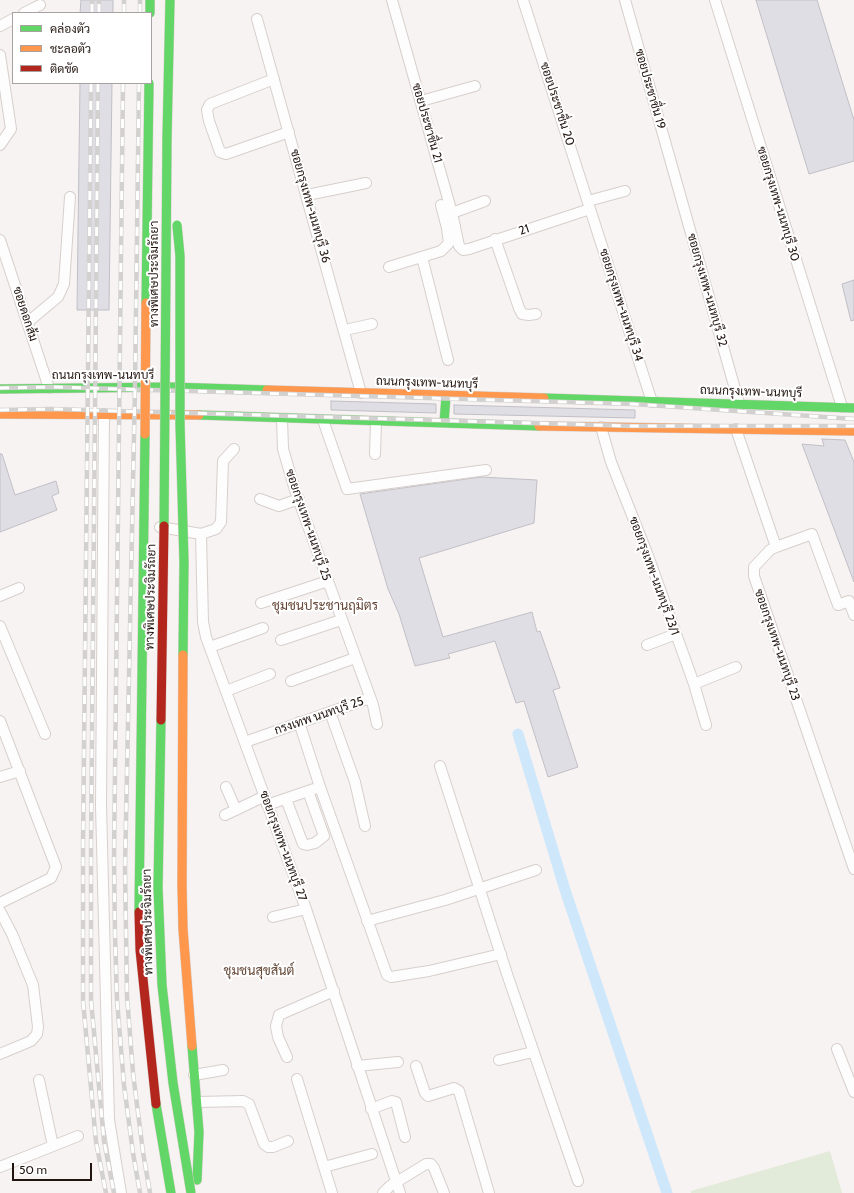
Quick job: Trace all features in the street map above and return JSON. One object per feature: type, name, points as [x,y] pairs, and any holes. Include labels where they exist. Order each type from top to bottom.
[{"type":"main road","points":[[150,0],[150,12]]},
{"type":"main road","name":"ทางพิเศษประจิมรัถยา","points":[[170,0],[158,888],[162,985],[174,1083],[191,1193]]},
{"type":"main road","points":[[176,0],[175,299],[160,527],[153,984],[162,1088],[179,1193]]},
{"type":"main road","name":"ทางพิเศษประจิมรัถยา","points":[[149,84],[139,882],[140,943],[142,980],[153,1089],[171,1193]]},
{"type":"main road","points":[[167,138],[180,256],[180,424],[184,562],[182,885],[183,929],[197,1102],[197,1180]]},
{"type":"main road","name":"ถนนกรุงเทพ-นนทบุรี","points":[[0,389],[170,387],[652,402],[739,403],[843,419],[854,431]]},
{"type":"main road","points":[[444,423],[446,396]]},
{"type":"main road","name":"ถนนกรุงเทพ-นนทบุรี","points":[[0,414],[167,414],[376,422],[736,430],[843,419],[854,408]]},
{"type":"main road","points":[[153,984],[200,1193]]},
{"type":"street","name":"ซอยประชาชื่น 21","points":[[392,0],[452,213],[451,227],[459,246]]},
{"type":"street","name":"ซอยประชาชื่น 20","points":[[523,0],[589,205]]},
{"type":"street","name":"ซอยประชาชื่น 19","points":[[625,0],[675,177]]},
{"type":"street","name":"ซอยกรุงเทพ-นนทบุรี 30","points":[[715,0],[843,419]]},
{"type":"street","points":[[26,12],[40,5]]},
{"type":"street","name":"ซอยกรุงเทพ-นนทบุรี 36","points":[[257,18],[345,330],[361,393]]},
{"type":"street","points":[[0,26],[12,20]]},
{"type":"street","points":[[0,55],[11,129],[0,146]]},
{"type":"street","points":[[274,79],[210,104],[207,110],[209,121],[220,152],[226,154],[233,153],[289,132]]},
{"type":"street","points":[[421,101],[475,86]]},
{"type":"street","name":"ซอยกรุงเทพ-นนทบุรี 32","points":[[675,177],[739,403]]},
{"type":"street","points":[[307,195],[366,184]]},
{"type":"street","name":"21","points":[[459,246],[463,250],[469,249],[625,191]]},
{"type":"street","points":[[28,322],[58,297],[64,284],[70,197]]},
{"type":"street","points":[[452,213],[485,201]]},
{"type":"street","points":[[389,267],[441,251],[447,246],[449,243],[451,227],[441,205]]},
{"type":"street","name":"ซอยกรุงเทพ-นนทบุรี 34","points":[[589,205],[652,402]]},
{"type":"street","points":[[495,239],[522,314],[536,314]]},
{"type":"street","name":"ซอยดอกส้ม","points":[[0,240],[49,388]]},
{"type":"street","points":[[422,257],[448,360]]},
{"type":"street","points":[[345,330],[372,324]]},
{"type":"street","points":[[104,414],[101,805],[109,1120],[121,1193]]},
{"type":"street","name":"ซอยกรุงเทพ-นนทบุรี 25","points":[[282,419],[283,449],[299,499],[361,674]]},
{"type":"street","points":[[323,420],[347,489],[486,470]]},
{"type":"street","points":[[375,454],[376,422]]},
{"type":"street","name":"ซอยกรุงเทพ-นนทบุรี 23/1","points":[[601,428],[611,462],[647,552],[694,684],[706,725]]},
{"type":"street","points":[[736,430],[776,547],[812,534],[838,605],[849,601],[854,615]]},
{"type":"street","points":[[160,527],[201,534],[216,529],[221,522],[223,461],[234,449]]},
{"type":"street","points":[[260,499],[279,506],[299,499]]},
{"type":"street","name":"ซอยกรุงเทพ-นนทบุรี 27","points":[[201,534],[203,622],[210,647],[306,909],[334,991],[371,1109],[399,1188]]},
{"type":"street","name":"ซอยกรุงเทพ-นนทบุรี 23","points":[[776,547],[770,550],[754,567],[754,576],[854,869]]},
{"type":"street","points":[[261,603],[328,581]]},
{"type":"street","points":[[0,596],[19,588]]},
{"type":"street","points":[[281,640],[341,620]]},
{"type":"street","points":[[0,626],[45,734]]},
{"type":"street","points":[[210,647],[263,628]]},
{"type":"street","points":[[647,645],[676,634]]},
{"type":"street","points":[[291,681],[355,658]]},
{"type":"street","points":[[694,684],[736,667]]},
{"type":"street","points":[[226,691],[270,674]]},
{"type":"street","name":"กรงเทพ นนทบุรี 25","points":[[244,742],[370,698],[361,674]]},
{"type":"street","points":[[370,698],[377,724]]},
{"type":"street","points":[[330,712],[355,782],[364,826]]},
{"type":"street","points":[[0,721],[56,867],[51,878],[0,903]]},
{"type":"street","points":[[299,722],[384,971],[389,977],[429,971],[501,954]]},
{"type":"street","points":[[440,766],[533,1052],[578,1181]]},
{"type":"street","points":[[0,777],[20,771]]},
{"type":"street","points":[[226,787],[236,810]]},
{"type":"street","points":[[225,815],[266,800],[286,799],[320,787]]},
{"type":"street","points":[[286,799],[303,844],[307,845],[315,843],[324,836],[308,791]]},
{"type":"street","points":[[367,921],[480,889],[536,870]]},
{"type":"street","points":[[273,917],[306,909]]},
{"type":"street","points":[[0,911],[12,934],[33,985],[38,1027],[37,1034],[31,1041],[0,1054]]},
{"type":"street","points":[[287,1057],[277,1032],[276,1026],[278,1015],[334,991]]},
{"type":"street","points":[[837,1049],[854,1092]]},
{"type":"street","points":[[499,1060],[533,1052]]},
{"type":"street","points":[[357,1066],[398,1062]]},
{"type":"street","points":[[416,1066],[425,1093],[428,1096],[454,1088],[459,1091],[489,1193]]},
{"type":"street","points":[[194,1075],[223,1070]]},
{"type":"street","points":[[297,1079],[332,1193]]},
{"type":"street","points":[[39,1080],[53,1146]]},
{"type":"street","points":[[197,1102],[243,1101],[249,1104],[264,1144],[268,1147],[273,1147],[288,1141]]},
{"type":"street","points":[[371,1109],[392,1101],[396,1102],[405,1137]]},
{"type":"street","points":[[0,1166],[78,1136]]},
{"type":"street","points":[[324,1167],[372,1154]]},
{"type":"street","points":[[383,1193],[390,1186],[399,1188],[426,1164],[431,1164],[444,1193]]},
{"type":"green space","points":[[830,1151],[842,1193],[691,1193],[691,1191]]},
{"type":"building","points":[[81,0],[113,0],[113,12],[80,12]]},
{"type":"building","points":[[756,0],[817,0],[854,120],[854,161],[809,174]]},
{"type":"building","points":[[80,84],[112,84],[109,310],[77,310]]},
{"type":"building","points":[[854,280],[854,320],[851,321],[842,284]]},
{"type":"building","points":[[331,401],[436,404],[436,413],[331,410]]},
{"type":"building","points":[[454,405],[635,410],[635,418],[454,414]]},
{"type":"building","points":[[822,439],[845,440],[854,462],[854,582],[802,444],[824,446]]},
{"type":"building","points":[[0,454],[2,454],[15,495],[56,481],[59,493],[52,496],[57,510],[0,532]]},
{"type":"building","points":[[481,477],[537,480],[534,523],[419,558],[443,637],[532,612],[537,632],[540,631],[560,688],[553,690],[578,767],[548,777],[524,701],[516,703],[495,641],[448,654],[450,658],[415,666],[399,614],[388,589],[360,494]]},
{"type":"waterway","points":[[518,734],[565,890],[667,1193]]},
{"type":"railway","points":[[92,0],[92,12]]},
{"type":"railway","points":[[99,0],[99,12]]},
{"type":"railway","points":[[124,0],[124,12]]},
{"type":"railway","points":[[140,0],[140,12]]},
{"type":"railway","points":[[91,84],[83,846],[83,1001],[96,1142],[106,1193]]},
{"type":"railway","points":[[98,84],[91,1000],[104,1141],[114,1193]]},
{"type":"railway","points":[[123,84],[114,859],[115,935],[117,1000],[124,1085],[140,1193]]},
{"type":"railway","points":[[139,84],[135,387],[125,868],[127,996],[133,1073],[150,1193]]},
{"type":"railway","points":[[0,388],[52,387],[633,404],[854,419]]},
{"type":"railway","points":[[0,410],[52,409],[632,426],[854,426]]},
{"type":"traffic: fast","points":[[150,0],[150,12]]},
{"type":"traffic: fast","points":[[167,138],[170,0]]},
{"type":"traffic: fast","points":[[146,303],[149,84]]},
{"type":"traffic: fast","points":[[164,526],[167,138]]},
{"type":"traffic: fast","points":[[177,225],[180,256],[180,424],[184,562],[183,655]]},
{"type":"traffic: fast","points":[[0,389],[170,387],[267,390]]},
{"type":"traffic: fast","points":[[444,423],[446,396]]},
{"type":"traffic: fast","points":[[544,398],[854,408]]},
{"type":"traffic: fast","points":[[199,415],[539,426]]},
{"type":"traffic: fast","points":[[139,912],[145,434]]},
{"type":"traffic: fast","points":[[161,720],[158,888],[162,985],[173,1083],[191,1193]]},
{"type":"traffic: fast","points":[[192,1046],[199,1132],[197,1180]]},
{"type":"traffic: fast","points":[[156,1104],[171,1193]]},
{"type":"traffic: slow","points":[[145,434],[146,303]]},
{"type":"traffic: slow","points":[[267,390],[544,398]]},
{"type":"traffic: slow","points":[[0,414],[199,415]]},
{"type":"traffic: slow","points":[[539,426],[854,431]]},
{"type":"traffic: slow","points":[[182,885],[183,655]]},
{"type":"traffic: slow","points":[[182,885],[183,929],[192,1046]]},
{"type":"traffic: jam","points":[[161,720],[164,526]]},
{"type":"traffic: jam","points":[[139,912],[140,950],[156,1104]]},
{"type":"district","name":"ชุมชนประชานฤมิตร","points":[[325,606]]},
{"type":"district","name":"ชุมชนสุขสันต์","points":[[259,971]]}]
